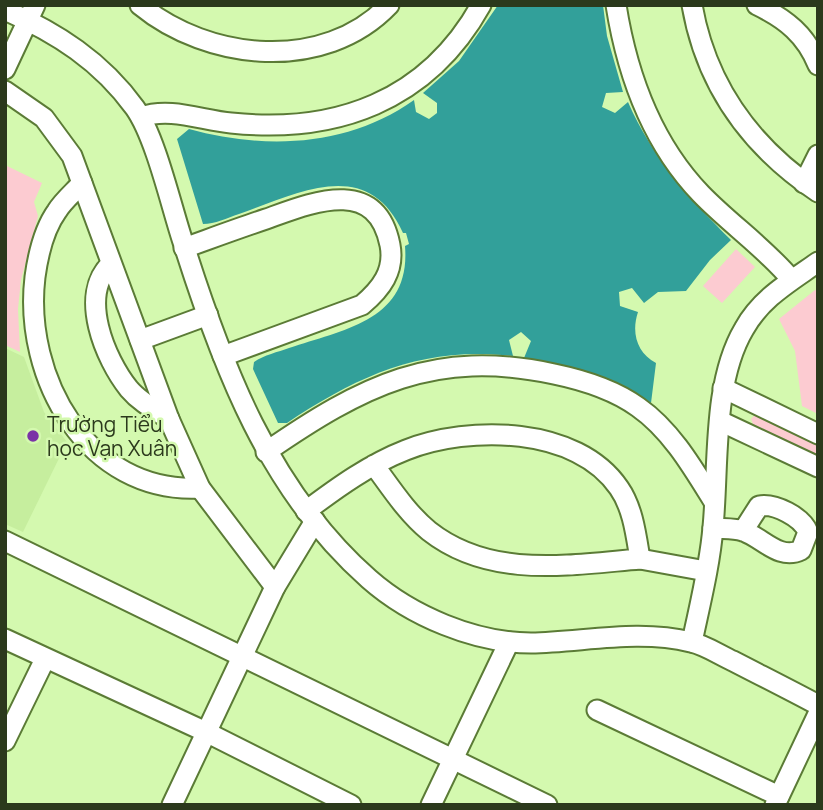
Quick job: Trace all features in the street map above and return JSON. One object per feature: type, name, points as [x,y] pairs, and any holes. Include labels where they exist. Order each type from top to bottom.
[{"type":"street","points":[[140,5],[172,27],[194,37],[221,46],[253,51],[317,47],[370,22],[389,5]]},
{"type":"street","points":[[141,117],[164,113],[220,122],[288,126],[338,119],[385,100],[419,75],[444,53],[481,5]]},
{"type":"street","points":[[617,5],[634,82],[672,157],[702,195],[764,248],[791,279]]},
{"type":"street","points":[[692,5],[700,41],[711,71],[737,118],[766,152],[811,187],[818,155]]},
{"type":"street","points":[[757,5],[786,21],[802,36],[818,65]]},
{"type":"street","points":[[5,10],[32,13],[83,51],[141,117],[239,400],[266,452],[311,516],[367,578],[391,597],[445,624],[509,642],[629,636],[692,642],[818,705]]},
{"type":"street","points":[[5,69],[32,13]]},
{"type":"street","points":[[5,91],[44,118],[61,137],[82,183],[169,419],[200,488],[275,587]]},
{"type":"street","points":[[82,183],[56,211],[37,267],[32,314],[35,338],[52,391],[65,415],[103,458],[159,487],[200,488]]},
{"type":"street","points":[[184,247],[310,203],[335,198],[365,205],[385,229],[391,256],[390,268],[377,293],[362,305],[223,356]]},
{"type":"street","points":[[692,642],[713,528],[723,388],[729,361],[743,329],[757,310],[791,279],[818,262]]},
{"type":"street","points":[[111,264],[99,281],[96,296],[105,349],[135,395],[169,419]]},
{"type":"street","points":[[140,340],[208,315]]},
{"type":"street","points":[[266,452],[346,399],[401,377],[456,366],[508,366],[596,386],[638,407],[671,438],[714,502]]},
{"type":"street","points":[[723,388],[818,434]]},
{"type":"street","points":[[720,421],[818,467]]},
{"type":"street","points":[[172,805],[311,516],[374,465],[407,450],[453,438],[510,437],[570,449],[594,462],[620,489],[629,509],[640,559]]},
{"type":"street","points":[[374,465],[408,510],[428,530],[450,545],[482,558],[512,565],[543,566],[640,559],[706,571]]},
{"type":"street","points":[[713,528],[743,531]]},
{"type":"street","points":[[7,545],[547,805]]},
{"type":"street","points":[[5,639],[205,732],[351,805]]},
{"type":"street","points":[[431,805],[509,642]]},
{"type":"street","points":[[5,741],[46,659]]},
{"type":"street","points":[[597,710],[777,800],[818,714]]},
{"type":"shaded area","points":[[5,165],[42,183],[34,202],[38,216],[21,280],[18,309],[20,352],[5,345]]},
{"type":"shaded area","points":[[736,249],[755,267],[722,303],[703,286]]},
{"type":"shaded area","points":[[815,290],[818,291],[818,414],[802,406],[795,351],[779,319]]},
{"type":"shaded area","name":"Trường Tiểu học Vạn Xuân","points":[[5,348],[24,357],[44,412],[67,442],[23,532],[5,524]]},
{"type":"shaded area","points":[[755,415],[818,444],[818,456],[753,424],[751,419]]},
{"type":"water","points":[[498,5],[603,5],[607,36],[623,92],[606,93],[602,107],[615,113],[628,102],[660,159],[731,240],[710,260],[686,291],[658,292],[644,303],[632,288],[619,292],[620,306],[638,312],[635,327],[637,342],[644,354],[656,363],[651,403],[590,373],[524,358],[531,341],[521,332],[509,340],[513,356],[480,354],[421,360],[366,378],[287,423],[278,423],[253,369],[254,362],[352,327],[386,306],[397,290],[404,271],[405,246],[409,244],[406,233],[403,233],[388,209],[371,194],[352,187],[330,186],[308,190],[203,224],[177,139],[189,129],[247,140],[305,140],[362,127],[388,116],[414,100],[416,112],[429,119],[437,113],[437,103],[423,93],[459,61]]},
{"type":"place","name":"Trường Tiểu học Vạn Xuân","points":[[33,436]]}]
